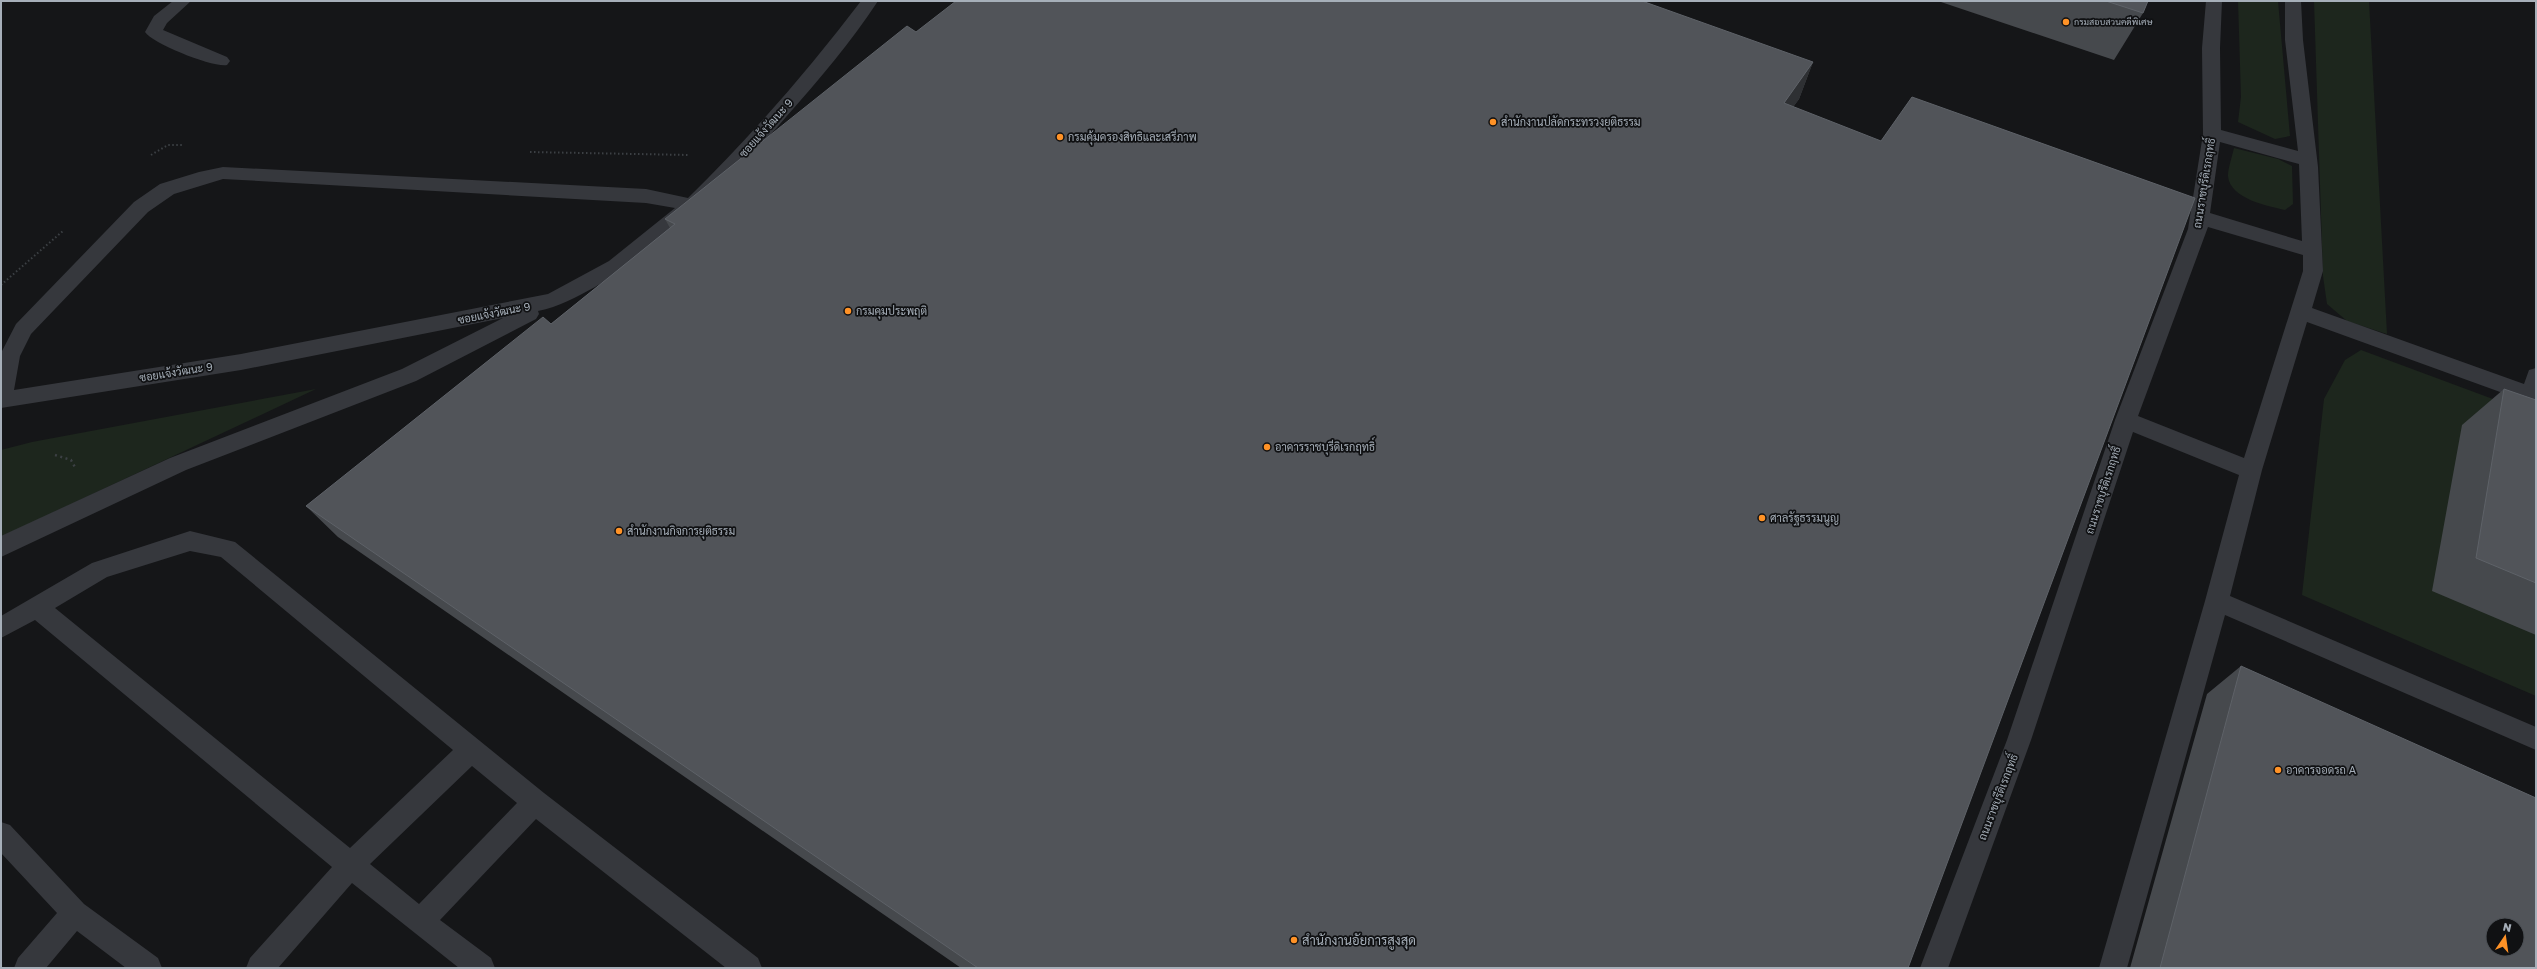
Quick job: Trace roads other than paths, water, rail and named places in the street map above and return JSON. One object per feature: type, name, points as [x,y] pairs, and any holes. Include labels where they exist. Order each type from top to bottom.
[{"type":"street","points":[[183,1],[160,20],[154,32],[167,40],[222,60]]},
{"type":"street","name":"ซอยแจ้งวัฒนะ 9","points":[[1,400],[248,361],[553,301],[616,266],[692,205],[740,158],[815,73],[870,1]]},
{"type":"street","name":"ถนนราชบุรีดิเรกฤทธิ์","points":[[1934,968],[2019,740],[2126,420],[2198,229],[2212,134],[2211,48],[2214,1]]},
{"type":"street","points":[[2113,968],[2217,601],[2251,470],[2313,271],[2308,160],[2294,40],[2293,1]]},
{"type":"street","points":[[2212,134],[2308,160]]},
{"type":"street","points":[[1,400],[10,356],[23,329],[141,207],[167,189],[199,178],[223,173],[638,196],[692,205]]},
{"type":"street","points":[[2199,217],[2312,251]]},
{"type":"street","points":[[1,547],[178,464],[409,374],[553,301]]},
{"type":"street","points":[[2301,312],[2535,390]]},
{"type":"street","points":[[2126,420],[2251,470]]},
{"type":"street","points":[[1,628],[36,606],[100,570],[190,541],[227,549],[535,802],[748,968]]},
{"type":"street","points":[[2217,601],[2536,739]]},
{"type":"street","points":[[36,606],[420,922],[481,968]]},
{"type":"street","points":[[260,968],[351,865],[471,750]]},
{"type":"street","points":[[420,922],[535,802]]},
{"type":"street","points":[[1,834],[75,913],[148,968]]},
{"type":"street","points":[[28,968],[75,913]]},
{"type":"place","name":"กรมสอบสวนคดีพิเศษ","points":[[2066,22]]},
{"type":"place","name":"สำนักงานปลัดกระทรวงยุติธรรม","points":[[1493,122]]},
{"type":"place","name":"กรมคุ้มครองสิทธิและเสรีภาพ","points":[[1060,137]]},
{"type":"place","name":"กรมคุมประพฤติ","points":[[848,311]]},
{"type":"place","name":"อาคารราชบุรีดิเรกฤทธิ์","points":[[1267,447]]},
{"type":"place","name":"ศาลรัฐธรรมนูญ","points":[[1762,518]]},
{"type":"place","name":"สำนักงานกิจการยุติธรรม","points":[[619,531]]},
{"type":"place","name":"อาคารจอดรถ A","points":[[2278,770]]},
{"type":"place","name":"สำนักงานอัยการสูงสุด","points":[[1294,940]]}]
